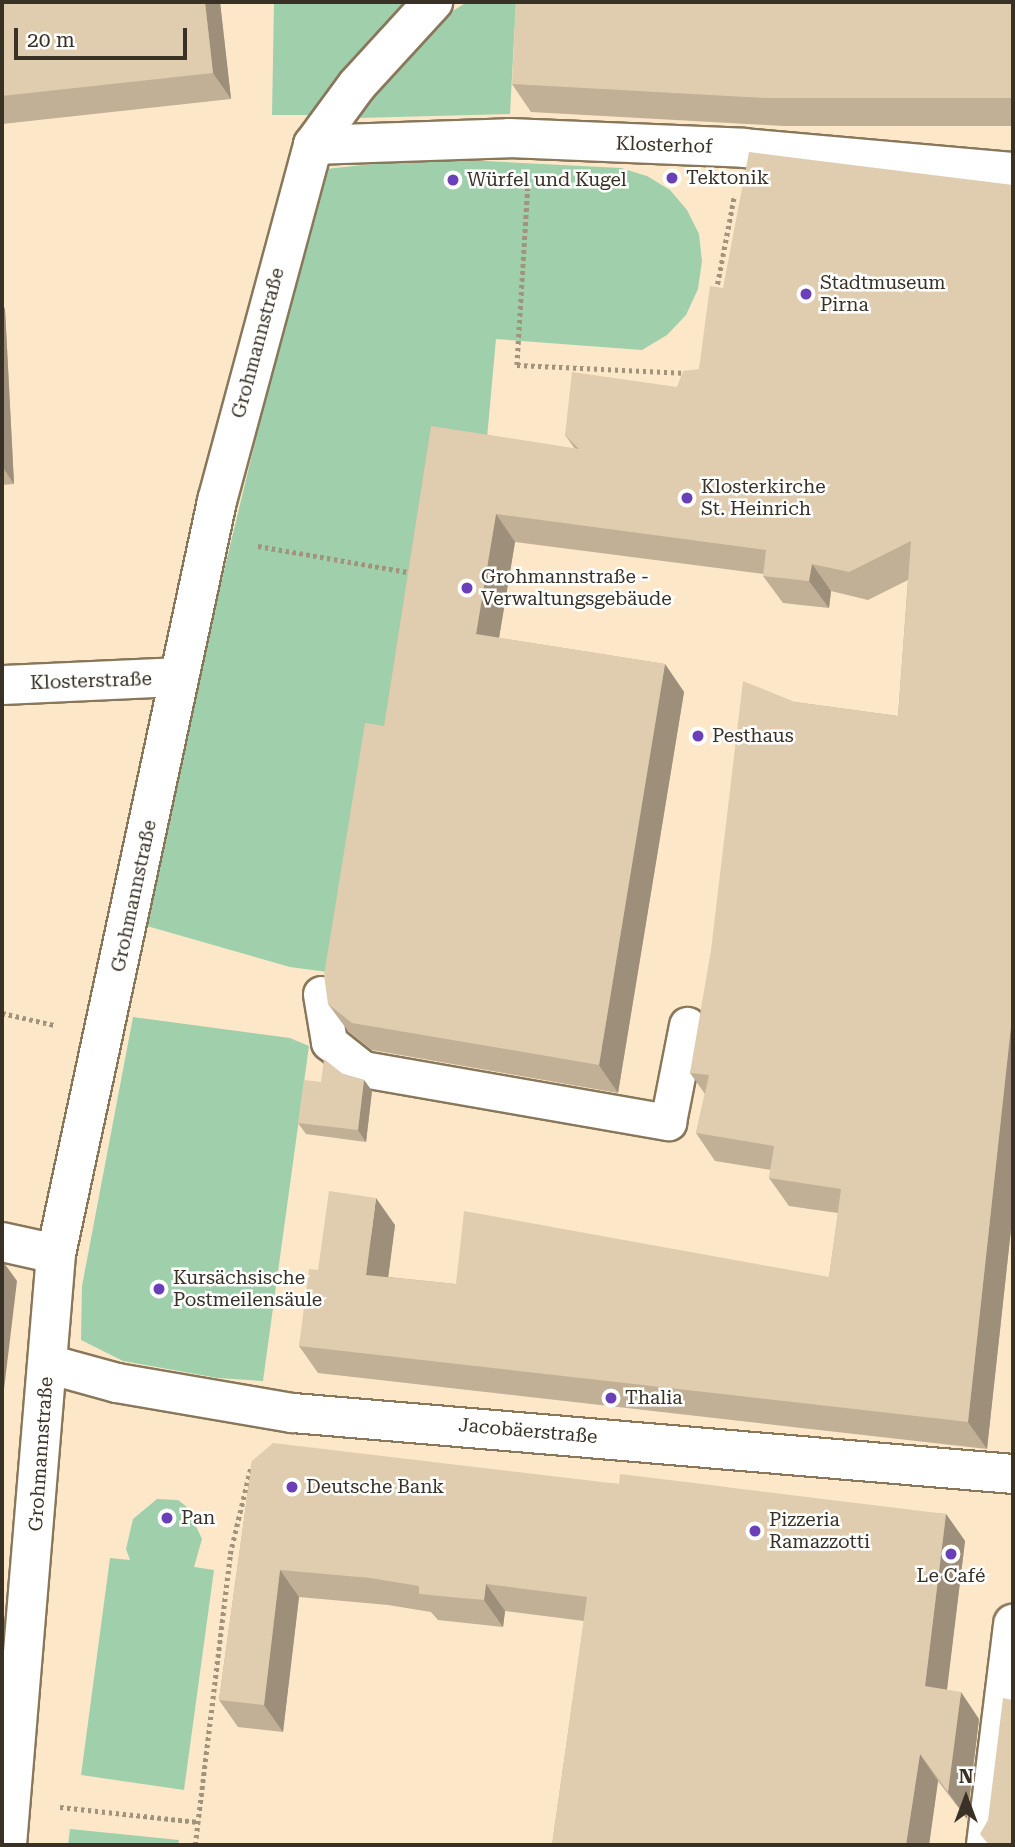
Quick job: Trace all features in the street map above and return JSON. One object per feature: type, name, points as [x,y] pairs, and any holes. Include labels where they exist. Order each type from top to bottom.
[{"type":"street","name":"Grohmannstraße","points":[[7,1845],[55,1254],[209,538],[247,379],[313,145],[357,85],[433,2]]},
{"type":"street","name":"Klosterhof","points":[[313,145],[531,139],[744,148],[1013,172]]},
{"type":"street","name":"Klosterstraße","points":[[2,685],[179,677]]},
{"type":"street","points":[[2,1242],[55,1254]]},
{"type":"street","name":"Jacobäerstraße","points":[[48,1363],[117,1383],[265,1408],[1013,1474]]},
{"type":"street","points":[[986,1845],[1013,1624]]},
{"type":"lane","points":[[321,993],[329,1042],[363,1069],[668,1122],[687,1025]]},
{"type":"path","points":[[531,139],[517,365],[699,374]]},
{"type":"path","points":[[715,298],[744,148]]},
{"type":"path","points":[[209,538],[417,574]]},
{"type":"path","points":[[195,1845],[230,1554],[265,1408]]},
{"type":"path","points":[[59,1807],[198,1822]]},
{"type":"green space","points":[[274,2],[405,2],[348,69],[320,115],[272,115]]},
{"type":"green space","points":[[467,2],[516,2],[510,114],[358,118],[435,22]]},
{"type":"green space","points":[[428,158],[621,168],[647,176],[670,190],[687,210],[699,234],[702,261],[698,289],[686,315],[667,335],[642,350],[496,339],[486,449],[335,973],[290,967],[147,926],[201,666],[306,231],[326,169]]},
{"type":"green space","points":[[133,1017],[290,1038],[309,1046],[263,1381],[218,1378],[123,1361],[81,1340],[82,1286]]},
{"type":"green space","points":[[157,1499],[178,1500],[187,1507],[202,1539],[194,1567],[214,1570],[184,1790],[81,1775],[110,1558],[130,1560],[126,1549],[133,1519]]},
{"type":"green space","points":[[70,1829],[179,1840],[178,1845],[68,1845]]},
{"type":"building","points":[[2,2],[205,2],[213,73],[2,96]]},
{"type":"building","points":[[516,2],[1013,2],[1013,98],[764,98],[512,84]]},
{"type":"building","points":[[749,152],[1013,185],[1013,1008],[968,1422],[299,1346],[309,1269],[318,1270],[329,1191],[376,1198],[366,1275],[456,1284],[464,1211],[829,1277],[841,1189],[769,1178],[774,1146],[696,1133],[709,1075],[690,1073],[711,950],[743,681],[795,702],[898,716],[911,541],[849,572],[812,564],[809,581],[763,576],[766,550],[496,514],[476,634],[665,664],[599,1065],[352,1023],[328,1004],[324,975],[365,723],[384,726],[431,426],[579,449],[565,435],[572,372],[677,387],[683,371],[699,369],[710,286],[723,288]]},
{"type":"building","points":[[324,1059],[343,1074],[364,1080],[358,1130],[298,1123],[304,1080],[321,1082]]},
{"type":"building","points":[[273,1443],[619,1484],[620,1474],[946,1514],[925,1686],[961,1692],[948,1792],[920,1754],[906,1845],[552,1845],[587,1597],[486,1584],[484,1600],[419,1594],[419,1586],[370,1578],[280,1570],[264,1705],[219,1700],[252,1461]]},
{"type":"building","points":[[1003,1698],[1013,1700],[1013,1845],[989,1845],[980,1834],[988,1820]]},
{"type":"place","name":"Tektonik","points":[[672,178]]},
{"type":"place","name":"Würfel und Kugel","points":[[453,180]]},
{"type":"place","name":"Stadtmuseum Pirna","points":[[806,294]]},
{"type":"place","name":"Klosterkirche St. Heinrich","points":[[687,498]]},
{"type":"place","name":"Grohmannstraße - Verwaltungsgebäude","points":[[467,588]]},
{"type":"place","name":"Pesthaus","points":[[698,736]]},
{"type":"place","name":"Kursächsische Postmeilensäule","points":[[159,1289]]},
{"type":"place","name":"Thalia","points":[[611,1398]]},
{"type":"place","name":"Deutsche Bank","points":[[292,1487]]},
{"type":"place","name":"Pan","points":[[167,1518]]},
{"type":"place","name":"Pizzeria Ramazzotti","points":[[755,1531]]},
{"type":"place","name":"Le Café","points":[[951,1554]]}]
